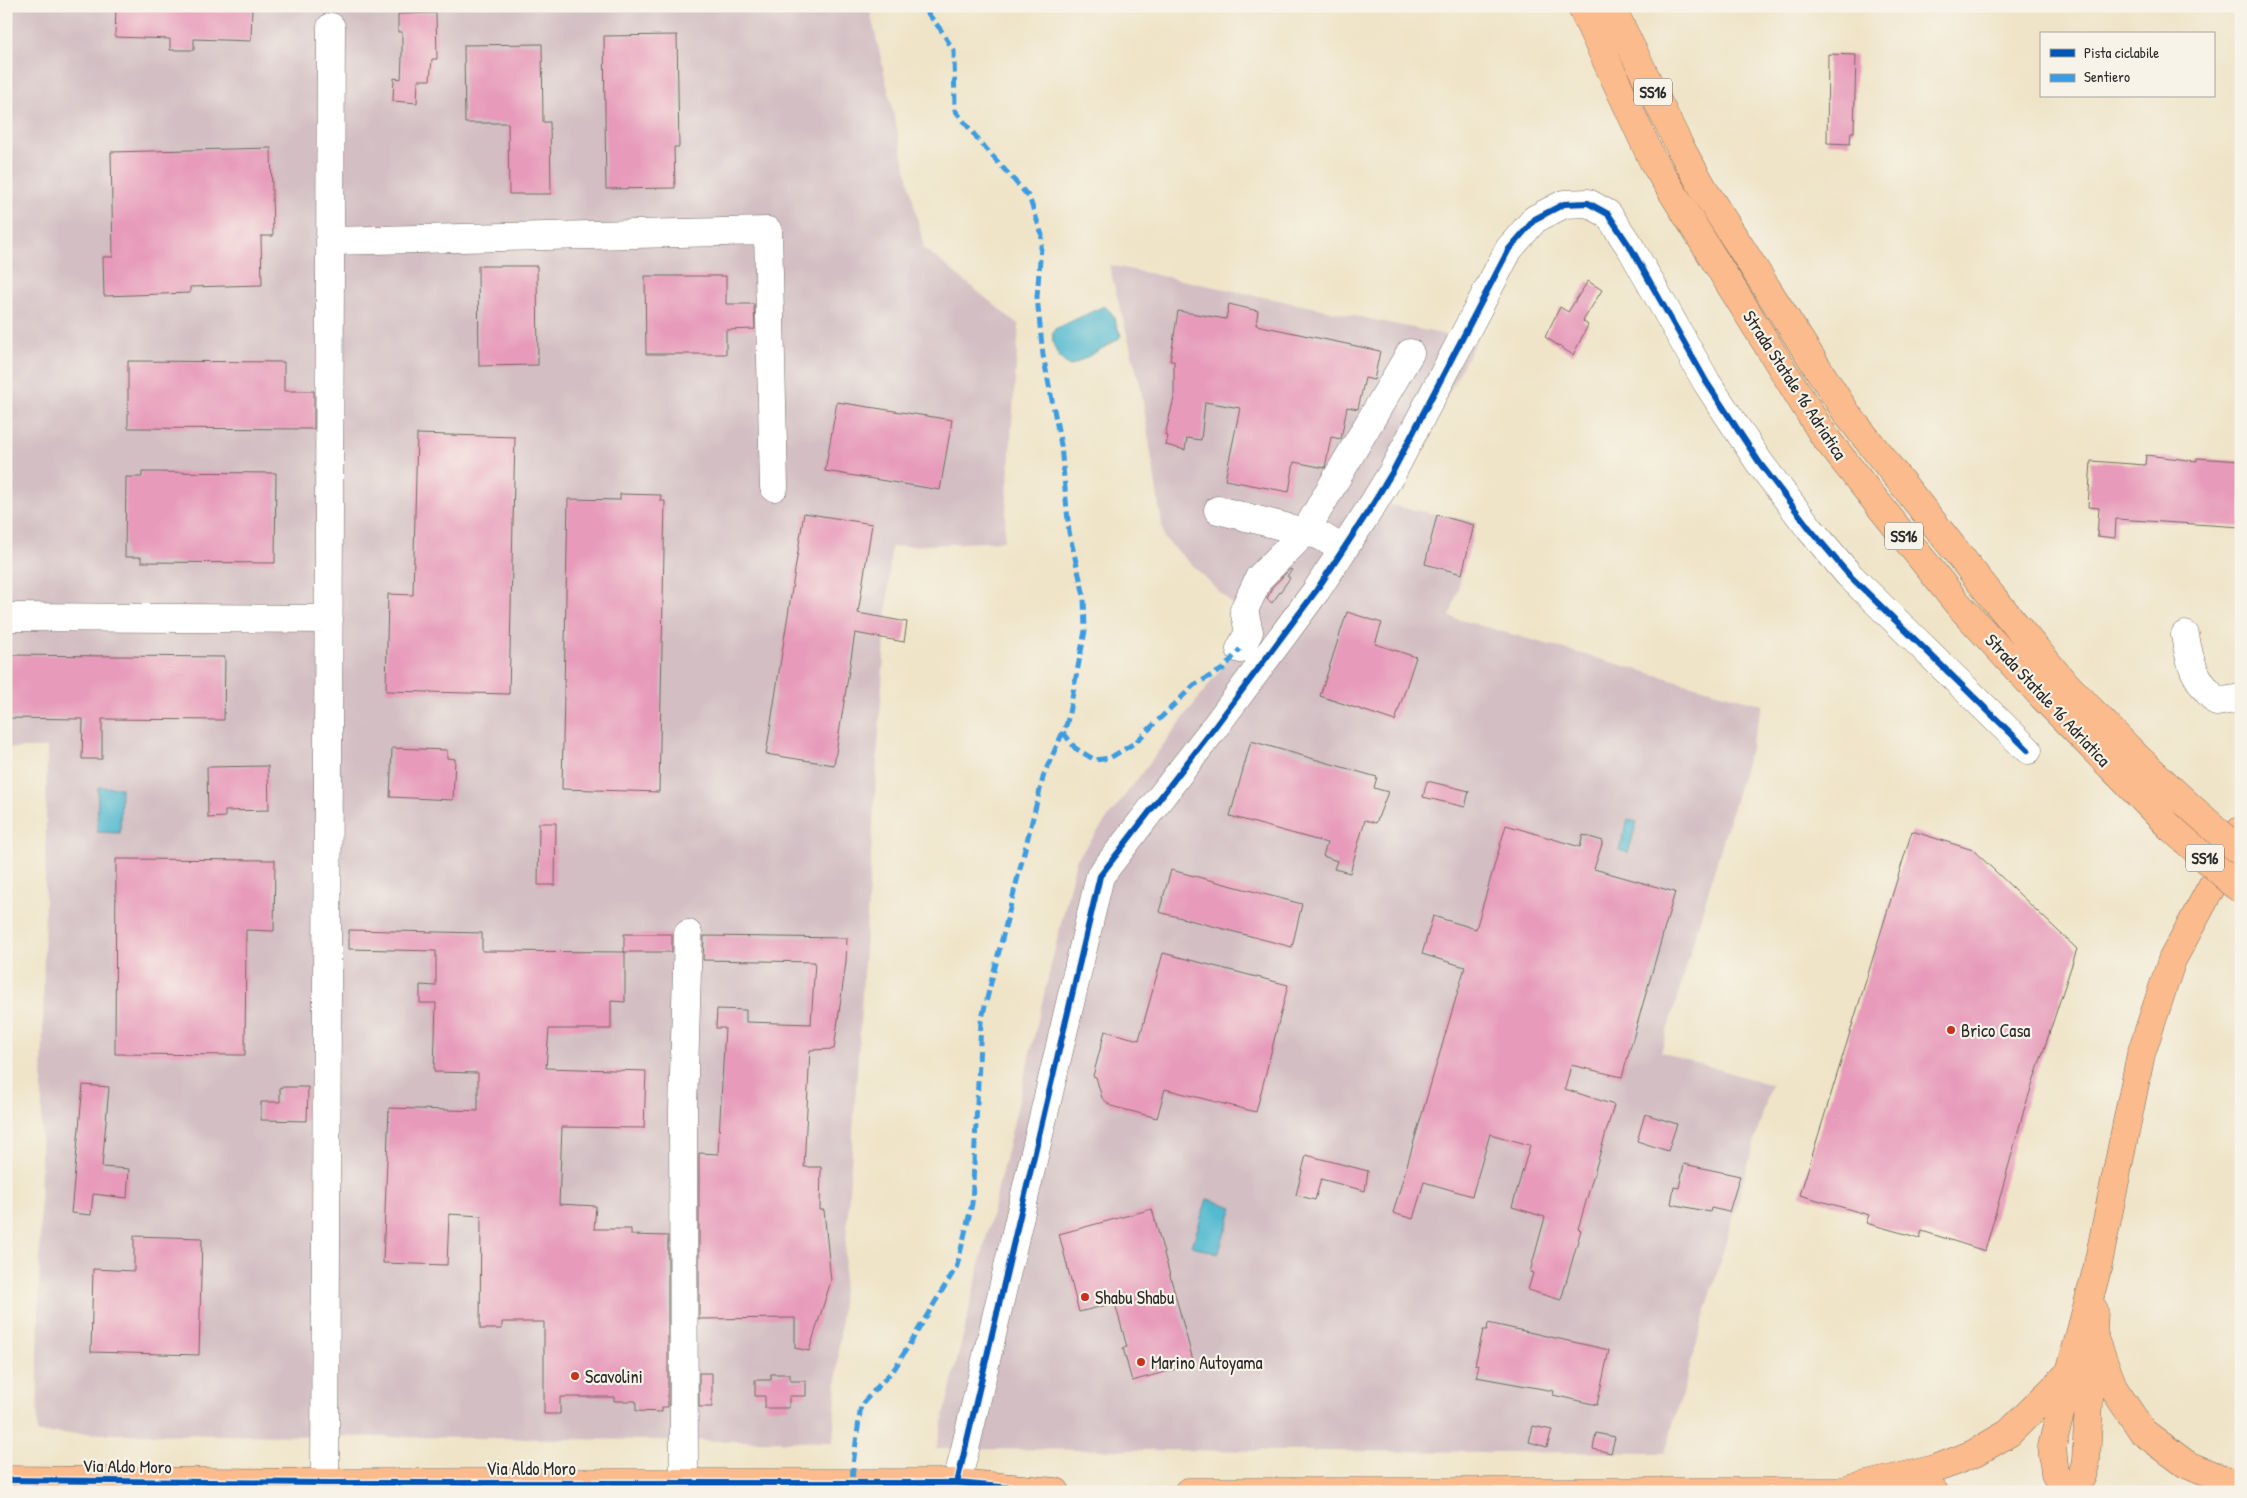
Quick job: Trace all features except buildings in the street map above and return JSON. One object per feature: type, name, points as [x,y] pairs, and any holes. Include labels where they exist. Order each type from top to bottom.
[{"type":"main road","name":"Strada Statale 16 Adriatica","points":[[1581,6],[1653,161],[1824,436],[1957,603],[2042,696],[2170,827],[2241,890]]},
{"type":"main road","name":"Strada Statale 16 Adriatica","points":[[1611,6],[1680,147],[1706,193],[1852,421],[1990,594],[2060,678],[2137,757],[2241,852]]},
{"type":"main road","points":[[2097,1269],[2086,1461],[2082,1476],[2069,1492],[2056,1474],[2052,1446],[2097,1269],[2141,1054],[2172,960],[2212,886]]},
{"type":"main road","points":[[2093,1333],[2114,1389],[2143,1432],[2186,1464],[2241,1487]]},
{"type":"main road","points":[[1841,1491],[1935,1469],[1973,1454],[2009,1433],[2070,1372]]},
{"type":"main road","name":"Via Aldo Moro","points":[[6,1480],[56,1486],[184,1487],[325,1483],[958,1483],[1056,1492]]},
{"type":"main road","points":[[2202,1492],[2241,1491]]},
{"type":"main road","points":[[1188,1492],[1934,1492]]},
{"type":"street","points":[[325,1483],[331,27]]},
{"type":"street","points":[[958,1483],[1100,876],[1316,591],[1393,470],[1509,249],[1535,219],[1564,204],[1588,202],[1608,214],[1632,250],[1707,383],[1759,462],[1810,529],[1849,574],[2028,750]]},
{"type":"street","points":[[330,241],[768,231],[774,487]]},
{"type":"street","points":[[1240,649],[1249,632],[1244,610],[1259,578],[1305,532],[1410,353]]},
{"type":"street","points":[[1218,510],[1321,536],[1342,549]]},
{"type":"street","points":[[6,617],[329,619]]},
{"type":"street","points":[[2185,635],[2190,665],[2205,690],[2217,702],[2241,698]]},
{"type":"street","points":[[684,1483],[683,1111],[688,934]]},
{"type":"shaded area","points":[[6,6],[869,6],[924,248],[1019,325],[1004,541],[891,547],[833,1442],[37,1433],[47,748],[6,748]]},
{"type":"shaded area","points":[[1109,265],[1476,341],[1389,505],[1477,522],[1450,617],[1763,705],[1661,1052],[1771,1085],[1665,1453],[936,1449],[1076,860],[1254,625],[1164,538],[1141,389]]},
{"type":"water","points":[[1104,306],[1112,313],[1121,336],[1071,366],[1067,364],[1059,356],[1054,345],[1053,333],[1055,329]]},
{"type":"water","points":[[98,787],[121,788],[120,833],[97,832]]},
{"type":"water","points":[[1628,820],[1637,822],[1628,853],[1619,850]]},
{"type":"water","points":[[1207,1199],[1233,1207],[1218,1254],[1192,1246]]},
{"type":"marked path","points":[[852,1492],[853,1465],[861,1405],[895,1368],[957,1266],[972,1204],[981,1022],[1044,774],[1067,723],[1085,631],[1084,596],[1069,532],[1061,445],[1043,355],[1037,297],[1042,235],[1029,197],[980,142],[955,110],[954,51],[941,30],[922,6]]},
{"type":"marked path","points":[[1063,732],[1075,748],[1095,760],[1110,758],[1136,742],[1194,685],[1223,669],[1240,649]]},
{"type":"cycle path","points":[[957,1483],[1100,876],[1316,591],[1393,471],[1509,249],[1535,219],[1564,204],[1588,203],[1608,214],[1632,250],[1707,383],[1759,462],[1810,529],[1849,575],[2028,750]]},
{"type":"cycle path","points":[[6,1480],[325,1483],[957,1483],[1056,1492]]},
{"type":"cycle path","points":[[1188,1492],[1934,1492]]},
{"type":"place","name":"Brico Casa","points":[[1951,1030]]},
{"type":"place","name":"Shabu Shabu","points":[[1085,1297]]},
{"type":"place","name":"Marino Autoyama","points":[[1141,1362]]},
{"type":"place","name":"Scavolini","points":[[575,1376]]}]
